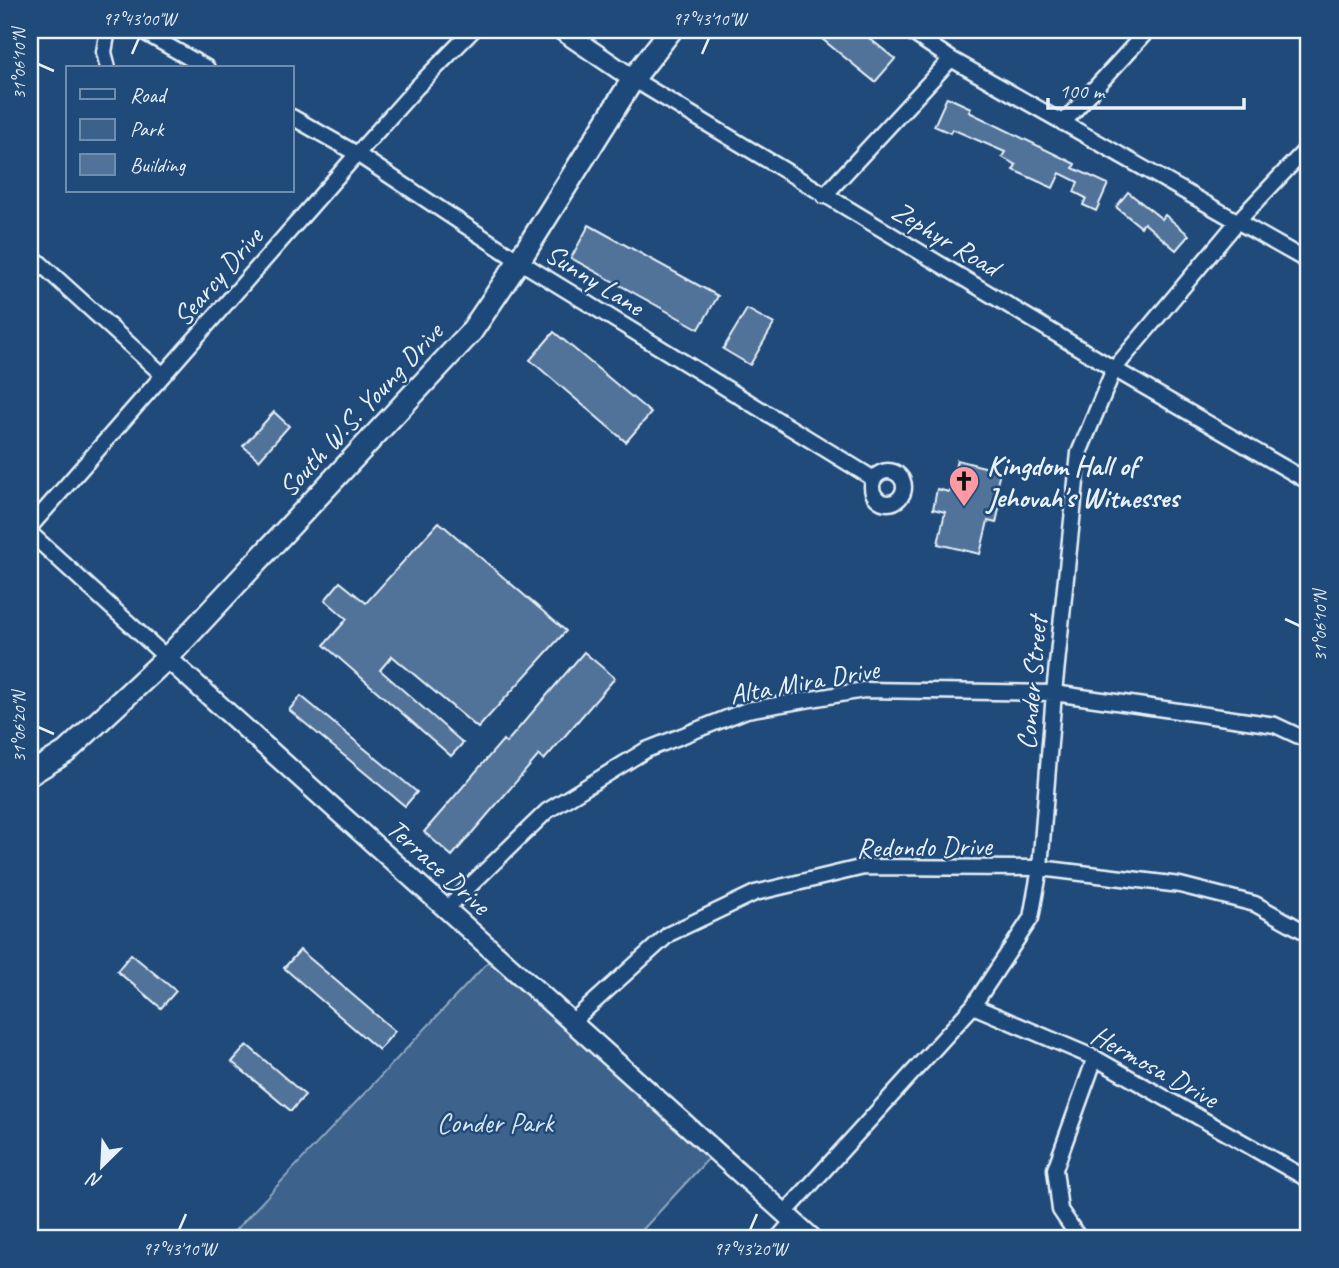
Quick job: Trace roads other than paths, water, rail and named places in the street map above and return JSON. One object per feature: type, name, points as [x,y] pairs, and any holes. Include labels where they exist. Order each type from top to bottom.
[{"type":"main road","name":"South W.S. Young Drive","points":[[30,774],[66,752],[167,657],[471,332],[519,261],[633,79],[671,30]]},
{"type":"street","points":[[108,30],[104,52],[108,66]]},
{"type":"street","points":[[140,30],[199,66]]},
{"type":"street","name":"Searcy Drive","points":[[30,527],[357,154],[473,30]]},
{"type":"street","name":"Zephyr Road","points":[[561,30],[633,79],[824,195],[1309,482]]},
{"type":"street","points":[[908,30],[951,59],[1309,262]]},
{"type":"street","points":[[1063,123],[1148,30]]},
{"type":"street","points":[[824,195],[951,59]]},
{"type":"street","name":"Sunny Lane","points":[[294,118],[357,154],[519,261],[874,479]]},
{"type":"street","name":"Conder Street","points":[[778,1238],[789,1217],[973,1006],[1031,918],[1040,868],[1054,693],[1079,453],[1114,369],[1238,220],[1309,146]]},
{"type":"street","points":[[30,254],[163,375]]},
{"type":"street","name":"Terrace Drive","points":[[30,533],[812,1238]]},
{"type":"street","name":"Alta Mira Drive","points":[[447,908],[547,810],[646,750],[747,710],[864,690],[1054,693],[1275,725],[1309,741]]},
{"type":"street","name":"Redondo Drive","points":[[573,1021],[668,934],[755,893],[864,867],[1040,868],[1180,885],[1255,904],[1309,934]]},
{"type":"street","name":"Hermosa Drive","points":[[973,1006],[1095,1058],[1309,1180]]},
{"type":"street","points":[[1079,1238],[1060,1210],[1055,1169],[1095,1058]]},
{"type":"place","name":"Kingdom Hall of Jehovah's Witnesses","points":[[964,508]]},
{"type":"park label","name":"Conder Park","points":[[495,1122]]}]
